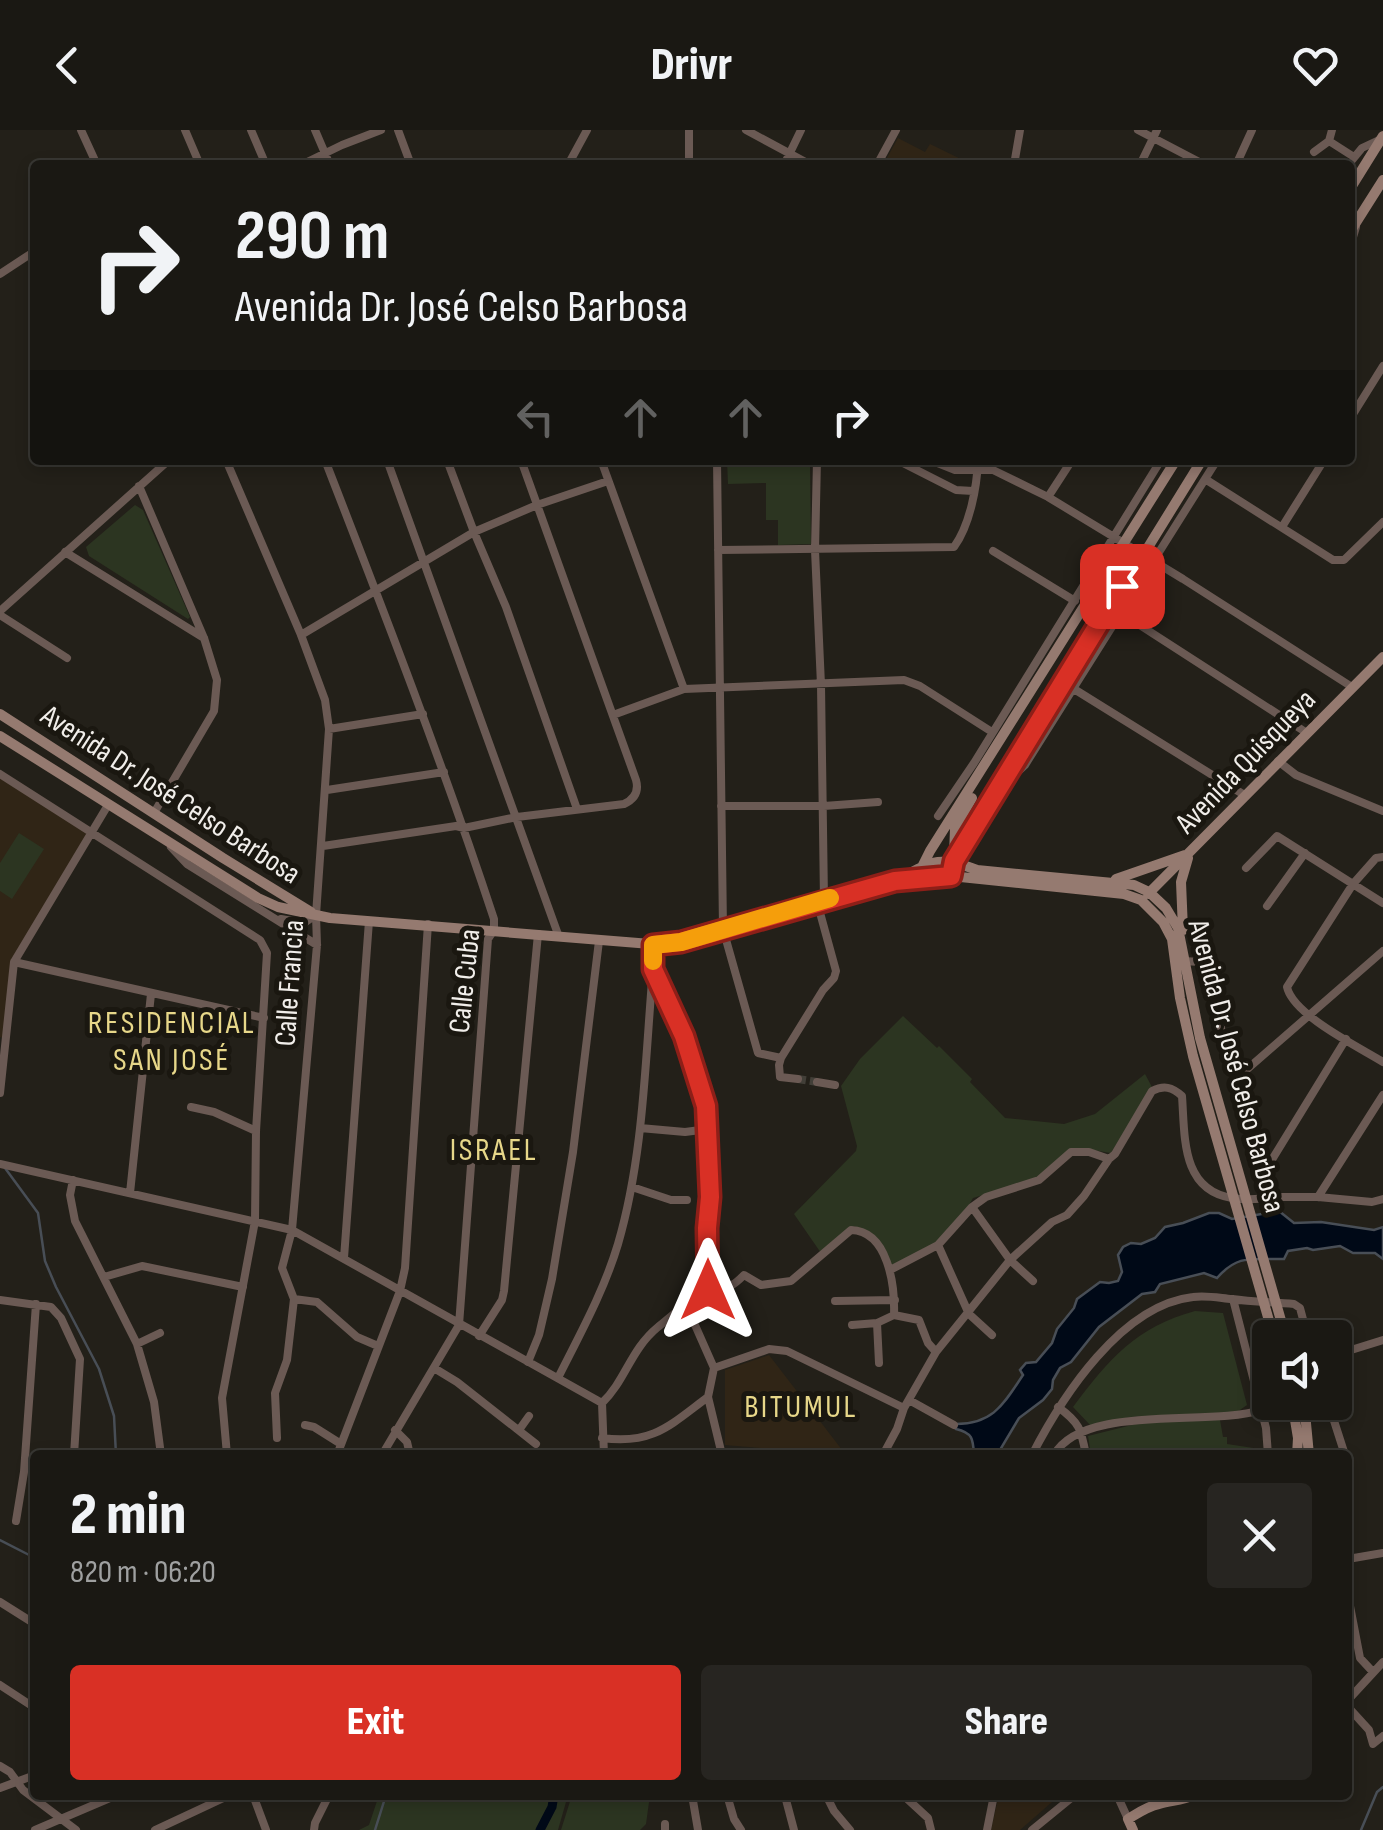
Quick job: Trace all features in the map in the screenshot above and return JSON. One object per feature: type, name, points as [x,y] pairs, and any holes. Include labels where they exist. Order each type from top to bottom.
[{"type":"main road","points":[[1355,181],[1382,138]]},
{"type":"main road","points":[[1355,224],[1383,180]]},
{"type":"main road","points":[[924,865],[978,766],[1118,538],[1172,465]]},
{"type":"main road","points":[[954,861],[1199,465]]},
{"type":"main road","name":"Avenida Quisqueya","points":[[1145,896],[1383,657]]},
{"type":"main road","name":"Avenida Dr. José Celso Barbosa","points":[[0,714],[316,915]]},
{"type":"main road","name":"Avenida Dr. José Celso Barbosa","points":[[0,736],[258,898],[278,907],[316,915],[653,945],[681,942],[895,881],[951,876],[1145,896],[1163,922],[1180,962],[1273,1320]]},
{"type":"main road","points":[[951,876],[955,828],[974,793],[978,766]]},
{"type":"main road","points":[[1106,882],[1190,853]]},
{"type":"main road","points":[[1183,942],[1181,882],[1190,853]]},
{"type":"main road","name":"Avenida Dr. José Celso Barbosa","points":[[895,881],[924,865],[954,861],[977,870],[1134,885],[1176,920],[1183,942],[1180,962]]},
{"type":"main road","points":[[1295,1420],[1297,1450]]},
{"type":"main road","points":[[1306,1420],[1309,1450]]},
{"type":"main road","points":[[1131,1825],[1156,1804],[1181,1800]]},
{"type":"street","points":[[82,130],[95,160]]},
{"type":"street","points":[[185,130],[198,160]]},
{"type":"street","points":[[251,130],[264,160]]},
{"type":"street","points":[[315,130],[328,160]]},
{"type":"street","points":[[313,160],[381,130]]},
{"type":"street","points":[[398,130],[409,160]]},
{"type":"street","points":[[571,160],[587,130]]},
{"type":"street","points":[[688,160],[689,130]]},
{"type":"street","points":[[746,130],[802,160]]},
{"type":"street","points":[[786,160],[801,130]]},
{"type":"street","points":[[880,160],[896,130]]},
{"type":"street","points":[[1015,160],[1020,130]]},
{"type":"street","points":[[1138,130],[1155,134],[1197,160]]},
{"type":"street","points":[[1238,160],[1252,130]]},
{"type":"street","points":[[1314,152],[1329,141],[1332,130]]},
{"type":"street","points":[[1142,160],[1155,134]]},
{"type":"street","points":[[1352,160],[1362,148],[1382,138]]},
{"type":"street","points":[[1329,141],[1350,160]]},
{"type":"street","points":[[1355,230],[1358,220]]},
{"type":"street","points":[[0,274],[30,254]]},
{"type":"street","points":[[1355,410],[1383,366]]},
{"type":"street","points":[[67,658],[0,613],[163,465]]},
{"type":"street","name":"Calle Francia","points":[[228,465],[301,635],[325,700],[329,730],[292,1230],[282,1268],[294,1300],[287,1360],[275,1393],[277,1438]]},
{"type":"street","name":"Calle Cuba","points":[[327,465],[444,772],[494,918],[494,930],[488,939],[459,1325],[385,1450]]},
{"type":"street","points":[[390,465],[559,937]]},
{"type":"street","points":[[449,465],[506,607],[576,810]]},
{"type":"street","points":[[322,846],[624,804],[633,799],[637,784],[522,465]]},
{"type":"street","points":[[602,465],[684,689]]},
{"type":"street","points":[[717,465],[723,929],[758,1052],[782,1058]]},
{"type":"street","points":[[798,1079],[780,1077],[779,1066],[834,978],[835,962],[819,909],[824,900],[824,806],[815,550],[817,465]]},
{"type":"street","points":[[908,465],[956,490],[974,491]]},
{"type":"street","points":[[943,465],[956,470],[993,470],[1048,497],[1154,560],[1352,688]]},
{"type":"street","points":[[718,550],[954,547],[968,517],[978,465]]},
{"type":"street","points":[[993,470],[996,465]]},
{"type":"street","points":[[1048,497],[1069,465]]},
{"type":"street","points":[[938,816],[978,766],[992,732],[1074,600],[1118,538],[1158,465]]},
{"type":"street","points":[[995,792],[1025,765],[1214,465]]},
{"type":"street","points":[[1282,528],[1321,465]]},
{"type":"street","points":[[1205,479],[1333,560],[1344,560],[1383,522]]},
{"type":"street","points":[[301,635],[474,532],[608,481]]},
{"type":"street","points":[[139,486],[204,638],[217,680],[214,711],[154,814]]},
{"type":"street","points":[[992,551],[1074,600]]},
{"type":"street","points":[[65,552],[204,638]]},
{"type":"street","points":[[1120,613],[1307,733]]},
{"type":"street","points":[[614,715],[684,689],[904,680],[992,732]]},
{"type":"street","points":[[1074,689],[1246,796]]},
{"type":"street","points":[[329,730],[422,714]]},
{"type":"street","points":[[1278,761],[1296,776],[1383,811]]},
{"type":"street","points":[[326,790],[444,772]]},
{"type":"street","points":[[0,774],[260,940],[267,953],[256,1131],[255,1221],[222,1398],[227,1450]]},
{"type":"street","points":[[721,806],[878,802]]},
{"type":"street","points":[[0,1093],[14,962],[108,805]]},
{"type":"street","points":[[1246,868],[1277,836],[1383,904]]},
{"type":"street","points":[[164,840],[187,864],[316,945]]},
{"type":"street","points":[[1267,906],[1305,854]]},
{"type":"street","points":[[1383,858],[1376,858],[1353,884],[1287,987],[1289,995],[1308,1014],[1383,1062]]},
{"type":"street","points":[[272,916],[304,923],[316,915]]},
{"type":"street","points":[[344,1258],[370,921]]},
{"type":"street","points":[[338,1450],[400,1291],[405,1268],[428,924]]},
{"type":"street","points":[[478,1336],[502,1300],[504,1290],[538,934]]},
{"type":"street","points":[[528,1362],[552,1279],[573,1152],[599,941]]},
{"type":"street","points":[[558,1378],[608,1274],[632,1187],[653,945]]},
{"type":"street","points":[[1237,1078],[1383,951]]},
{"type":"street","points":[[14,962],[264,1018]]},
{"type":"street","points":[[1180,962],[1202,962],[1206,967],[1271,1198]]},
{"type":"street","points":[[653,969],[684,1036],[706,1106],[710,1197],[708,1290]]},
{"type":"street","points":[[130,1193],[152,994]]},
{"type":"street","points":[[1262,1177],[1346,1039]]},
{"type":"street","points":[[817,1082],[835,1086]]},
{"type":"street","points":[[886,1450],[936,1352],[1010,1260],[1084,1196],[1115,1154],[1152,1091],[1173,1088],[1182,1096],[1188,1157],[1198,1180],[1225,1197],[1250,1201],[1318,1197],[1383,1200]]},
{"type":"street","points":[[1318,1197],[1383,1096]]},
{"type":"street","points":[[191,1107],[214,1112],[256,1131]]},
{"type":"street","points":[[640,1128],[685,1132],[708,1129]]},
{"type":"street","points":[[890,1270],[938,1245],[986,1197],[1040,1180],[1072,1152],[1090,1152],[1109,1159]]},
{"type":"street","points":[[0,1164],[292,1230],[602,1404]]},
{"type":"street","points":[[73,1180],[70,1195],[75,1221],[138,1344],[154,1402],[160,1450]]},
{"type":"street","points":[[632,1187],[671,1200],[686,1200]]},
{"type":"street","points":[[972,1207],[1010,1260],[1034,1280]]},
{"type":"street","points":[[603,1450],[602,1404],[612,1394],[637,1348],[708,1290],[723,1290],[744,1275],[761,1285],[791,1280],[856,1229],[875,1238],[890,1270],[894,1314]]},
{"type":"street","points":[[938,1245],[969,1314],[992,1335]]},
{"type":"street","points":[[104,1278],[142,1266],[243,1287]]},
{"type":"street","points":[[1035,1450],[1058,1407],[1097,1358],[1138,1320],[1166,1305],[1192,1297],[1294,1304],[1300,1308],[1303,1320]]},
{"type":"street","points":[[0,1300],[51,1307],[61,1318],[80,1359],[74,1450]]},
{"type":"street","points":[[294,1300],[317,1302],[358,1337],[378,1346]]},
{"type":"street","points":[[836,1301],[895,1300]]},
{"type":"street","points":[[1233,1300],[1252,1375]]},
{"type":"street","points":[[16,1521],[24,1472],[36,1304]]},
{"type":"street","points":[[681,1310],[695,1326],[714,1368],[708,1397],[720,1450]]},
{"type":"street","points":[[852,1325],[877,1322],[894,1314],[919,1320],[936,1352]]},
{"type":"street","points":[[877,1322],[879,1362]]},
{"type":"street","points":[[138,1344],[160,1333]]},
{"type":"street","points":[[1352,1349],[1383,1340]]},
{"type":"street","points":[[714,1368],[769,1348],[787,1351],[954,1425]]},
{"type":"street","points":[[434,1368],[536,1444]]},
{"type":"street","points":[[602,1438],[621,1441],[662,1432],[708,1397]]},
{"type":"street","points":[[1058,1407],[1074,1418],[1085,1450]]},
{"type":"street","points":[[1057,1450],[1081,1432],[1136,1419],[1216,1417],[1252,1411]]},
{"type":"street","points":[[519,1430],[529,1416]]},
{"type":"street","points":[[1263,1420],[1267,1450]]},
{"type":"street","points":[[1334,1420],[1343,1450]]},
{"type":"street","points":[[305,1425],[314,1426],[341,1444]]},
{"type":"street","points":[[395,1430],[408,1442],[420,1444]]},
{"type":"street","points":[[408,1442],[409,1450]]},
{"type":"street","points":[[1352,1556],[1383,1553]]},
{"type":"street","points":[[0,1602],[30,1621]]},
{"type":"street","points":[[1352,1616],[1360,1658]]},
{"type":"street","points":[[1352,1655],[1374,1672]]},
{"type":"street","points":[[1352,1697],[1383,1662]]},
{"type":"street","points":[[0,1685],[30,1705]]},
{"type":"street","points":[[1352,1707],[1369,1730],[1373,1744],[1383,1736]]},
{"type":"street","points":[[0,1766],[30,1795]]},
{"type":"street","points":[[0,1788],[30,1777]]},
{"type":"street","points":[[36,1800],[76,1830]]},
{"type":"street","points":[[35,1830],[106,1800]]},
{"type":"street","points":[[156,1830],[219,1800]]},
{"type":"street","points":[[255,1800],[266,1830]]},
{"type":"street","points":[[314,1830],[326,1800]]},
{"type":"street","points":[[693,1800],[698,1830]]},
{"type":"street","points":[[728,1800],[741,1830]]},
{"type":"street","points":[[786,1800],[794,1830]]},
{"type":"street","points":[[828,1800],[850,1830]]},
{"type":"street","points":[[898,1808],[903,1800]]},
{"type":"street","points":[[909,1800],[928,1818],[931,1830]]},
{"type":"street","points":[[987,1830],[993,1800]]},
{"type":"street","points":[[1032,1830],[1069,1800]]},
{"type":"street","points":[[1119,1800],[1131,1825]]},
{"type":"shaded area","points":[[898,138],[925,152],[930,144],[963,160],[886,160]]},
{"type":"shaded area","points":[[0,778],[88,833],[11,961],[3,1038],[0,1037]]},
{"type":"shaded area","points":[[769,1355],[842,1450],[725,1445],[725,1370]]},
{"type":"shaded area","points":[[998,1800],[1054,1800],[1020,1830],[991,1830]]},
{"type":"green space","points":[[727,465],[810,465],[811,544],[778,545],[778,520],[766,520],[766,483],[728,484]]},
{"type":"green space","points":[[135,505],[143,510],[188,619],[89,556],[86,547]]},
{"type":"green space","points":[[19,833],[44,849],[12,899],[0,891],[0,863]]},
{"type":"green space","points":[[903,1016],[972,1079],[970,1082],[1005,1118],[1064,1124],[1095,1114],[1145,1074],[1152,1087],[1111,1153],[1080,1148],[1067,1152],[1040,1178],[973,1198],[948,1233],[905,1260],[891,1267],[876,1237],[854,1226],[821,1253],[794,1214],[856,1151],[841,1086],[860,1059]]},
{"type":"green space","points":[[1195,1311],[1223,1313],[1247,1405],[1237,1412],[1131,1417],[1091,1426],[1073,1407],[1125,1347],[1156,1326]]},
{"type":"green space","points":[[1220,1420],[1227,1444],[1260,1450],[1090,1450],[1088,1436],[1148,1421]]},
{"type":"green space","points":[[377,1800],[567,1800],[558,1830],[359,1830],[369,1825]]},
{"type":"green space","points":[[570,1800],[649,1800],[646,1824],[640,1830],[561,1830]]},
{"type":"water","points":[[1279,1211],[1294,1223],[1321,1222],[1374,1230],[1383,1227],[1383,1259],[1375,1253],[1353,1253],[1340,1246],[1307,1248],[1288,1251],[1284,1259],[1240,1261],[1217,1278],[1204,1273],[1160,1284],[1155,1292],[1142,1294],[1099,1327],[1071,1362],[1060,1368],[1043,1400],[1019,1418],[1000,1450],[974,1450],[966,1432],[956,1429],[956,1424],[980,1420],[997,1410],[1023,1375],[1020,1370],[1026,1363],[1036,1362],[1052,1343],[1077,1299],[1100,1282],[1118,1281],[1122,1272],[1118,1255],[1123,1247],[1141,1244],[1155,1238],[1165,1227],[1209,1213],[1232,1219]]},
{"type":"waterway","points":[[5,1168],[38,1213],[45,1261],[99,1369],[114,1416],[116,1450]]},
{"type":"waterway","points":[[0,1540],[30,1555]]},
{"type":"waterway","points":[[1361,1830],[1377,1792],[1383,1787]]},
{"type":"waterway","points":[[375,1830],[384,1800]]},
{"type":"waterway","points":[[540,1830],[553,1800]]},
{"type":"tunnel","points":[[798,1079],[817,1082]]},
{"type":"slow traffic","points":[[653,961],[653,945],[681,942],[830,898]]},
{"type":"district","name":"RESIDENCIAL SAN JOSÉ","points":[[172,1040]]},
{"type":"district","name":"ISRAEL","points":[[494,1149]]},
{"type":"district","name":"BITUMUL","points":[[801,1406]]},
{"type":"route","points":[[708,1290],[710,1197],[706,1106],[684,1036],[653,969],[653,945],[681,942],[895,881],[951,876],[954,861],[1122,586]]}]
